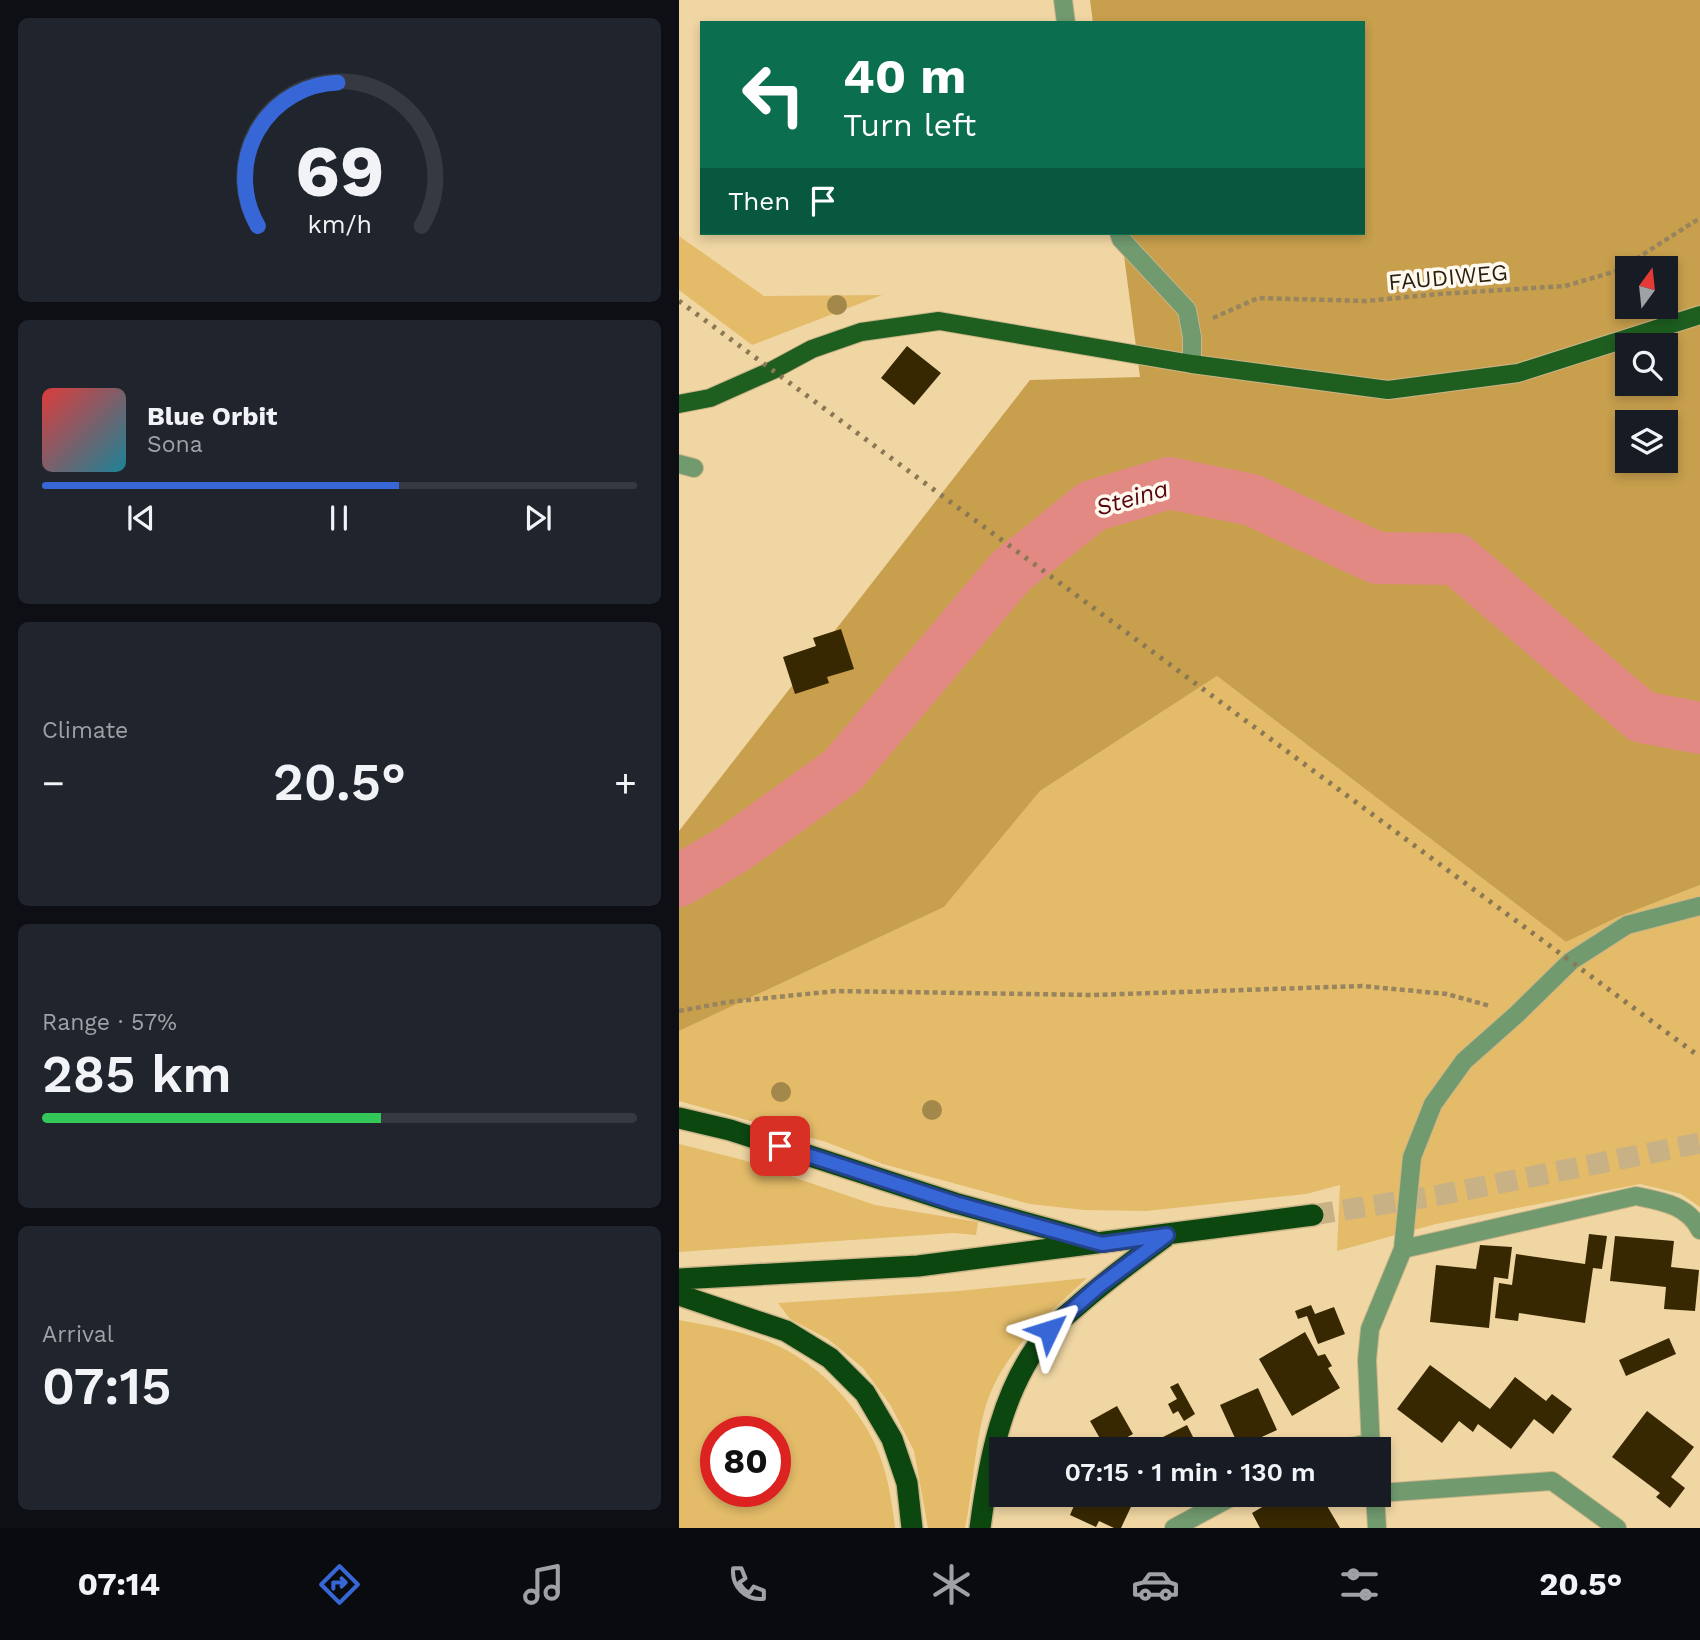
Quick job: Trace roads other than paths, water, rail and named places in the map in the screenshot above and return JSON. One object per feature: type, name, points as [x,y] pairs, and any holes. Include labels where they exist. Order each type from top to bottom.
[{"type":"highway","points":[[679,1118],[730,1130],[955,1203],[1102,1244]]},
{"type":"highway","points":[[679,1279],[918,1266],[1313,1215]]},
{"type":"highway","points":[[980,1528],[991,1461],[1003,1415],[1018,1377],[1031,1355],[1049,1330],[1099,1286],[1167,1235]]},
{"type":"highway","points":[[679,1294],[786,1331],[830,1358],[866,1393],[891,1439],[907,1483],[912,1528]]},
{"type":"main road","points":[[679,404],[710,398],[812,349],[861,332],[939,321],[1192,364],[1388,390],[1517,373],[1700,315]]},
{"type":"street","points":[[1063,0],[1066,21]]},
{"type":"street","points":[[1120,235],[1187,310],[1192,337],[1192,364]]},
{"type":"street","points":[[1371,1437],[1367,1360],[1370,1329],[1403,1249],[1412,1157],[1433,1104],[1464,1061],[1571,961],[1627,925],[1698,910]]},
{"type":"street","points":[[1403,1249],[1636,1196],[1670,1203],[1696,1222],[1700,1230]]},
{"type":"street","points":[[1391,1493],[1552,1481],[1617,1528]]},
{"type":"street","points":[[1174,1528],[1213,1507]]},
{"type":"street","points":[[1377,1507],[1377,1528]]},
{"type":"waterway","name":"Steina","points":[[679,881],[733,849],[843,770],[1011,571],[1092,506],[1169,483],[1252,500],[1377,558],[1456,559],[1642,717],[1700,728]]},
{"type":"tunnel","points":[[1313,1215],[1440,1195],[1700,1143]]},
{"type":"railway","points":[[679,301],[1700,1057]]}]
